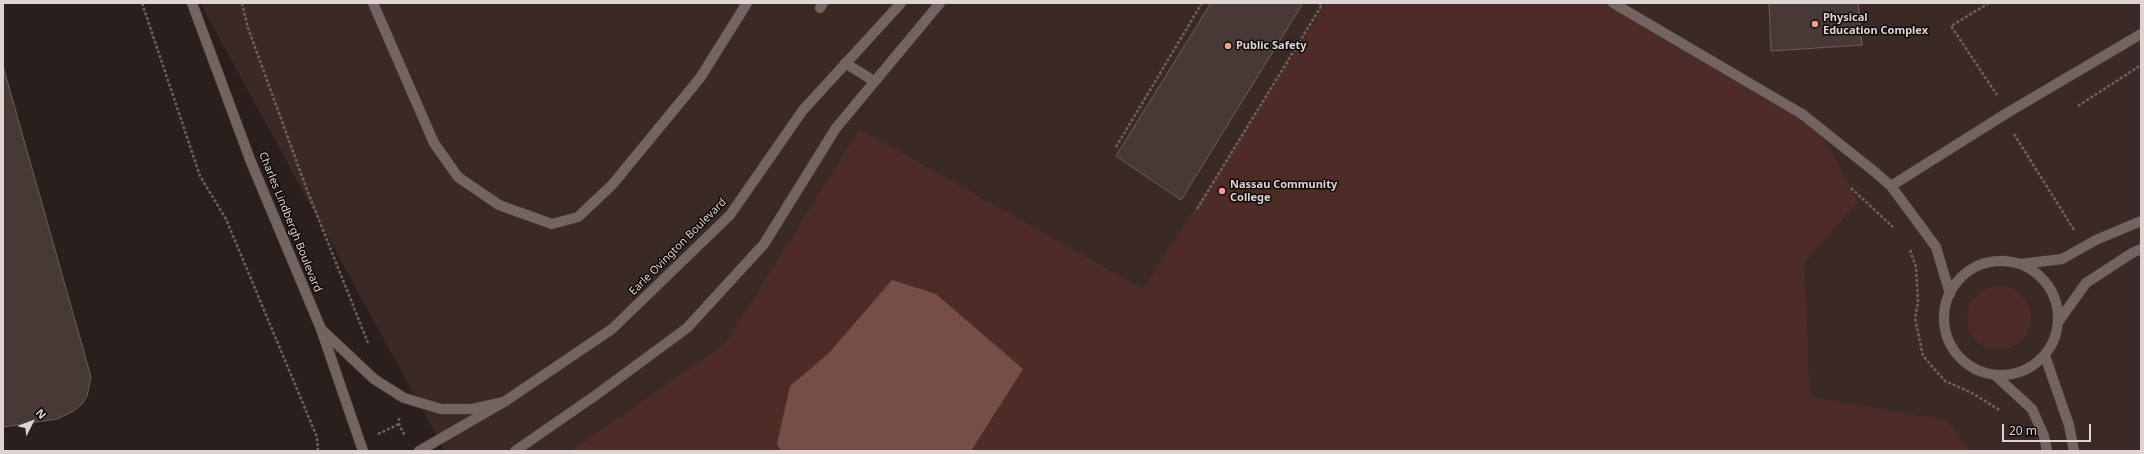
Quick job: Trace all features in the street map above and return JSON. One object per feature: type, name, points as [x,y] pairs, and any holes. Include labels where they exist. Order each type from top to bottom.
[{"type":"street","name":"Charles Lindbergh Boulevard","points":[[192,3],[251,162],[321,330],[363,451]]},
{"type":"street","points":[[373,3],[434,143],[458,177],[499,205],[552,224],[578,217],[612,185],[700,78],[747,3]]},
{"type":"street","name":"Earle Ovington Boulevard","points":[[419,451],[504,402],[612,329],[730,215],[803,110],[901,3]]},
{"type":"street","points":[[515,451],[596,395],[687,328],[764,244],[836,128],[940,3]]},
{"type":"street","points":[[1613,3],[1802,114],[1891,186],[1936,247],[1950,294]]},
{"type":"street","points":[[1891,186],[2007,113],[2141,34]]},
{"type":"street","points":[[845,63],[874,81]]},
{"type":"street","points":[[2020,264],[2036,273],[2049,286],[2056,303],[2058,322],[2054,340],[2045,356],[2031,368],[2014,374],[1995,375],[1977,370],[1962,360],[1950,344],[1944,326],[1945,306],[1950,294],[1965,274],[1981,265],[2000,261],[2020,264],[2062,259],[2096,240],[2141,220]]},
{"type":"street","points":[[2058,322],[2086,283],[2132,253],[2141,249]]},
{"type":"street","points":[[321,330],[374,379],[404,398],[441,409],[472,409],[504,402]]},
{"type":"street","points":[[2045,356],[2069,425],[2074,451]]},
{"type":"street","points":[[1995,375],[2032,409],[2044,436],[2047,451]]},
{"type":"path","points":[[142,3],[200,176],[226,219],[317,437],[318,451]]},
{"type":"path","points":[[242,3],[248,28],[307,190],[370,350]]},
{"type":"path","points":[[1116,147],[1202,3]]},
{"type":"path","points":[[1197,209],[1322,5],[1318,3]]},
{"type":"path","points":[[1989,3],[1951,26],[1997,95]]},
{"type":"path","points":[[2078,106],[2141,65]]},
{"type":"path","points":[[2014,135],[2072,227]]},
{"type":"path","points":[[1850,188],[1898,232]]},
{"type":"path","points":[[1908,244],[1916,267],[1918,302],[1915,318],[1923,356],[1945,381],[1972,393],[2002,412]]},
{"type":"path","points":[[384,430],[399,424]]},
{"type":"shaded area","name":"Nassau Community College","points":[[200,3],[2141,3],[2141,451],[445,451]]},
{"type":"shaded area","points":[[1324,3],[1605,3],[1808,110],[1858,202],[1804,263],[1810,397],[1947,420],[1970,451],[571,451],[725,344],[860,129],[1143,289],[1326,4]]},
{"type":"shaded area","points":[[892,280],[936,294],[1023,369],[971,451],[781,451],[777,444],[790,386],[828,354]]},
{"type":"shaded area","points":[[1999,286],[2017,292],[2025,300],[2031,318],[2025,336],[2017,344],[1999,350],[1981,344],[1973,336],[1967,318],[1973,300],[1981,292]]},
{"type":"building","name":"Public Safety","points":[[1211,3],[1303,3],[1181,200],[1116,156]]},
{"type":"building","name":"Physical Education Complex","points":[[1769,3],[1858,3],[1862,45],[1771,51]]},
{"type":"building","points":[[3,66],[91,377],[87,396],[82,404],[74,411],[57,419],[3,427]]},
{"type":"place","name":"Physical Education Complex","points":[[1815,24]]},
{"type":"place","name":"Public Safety","points":[[1228,46]]},
{"type":"place","name":"Nassau Community College","points":[[1222,191]]}]
